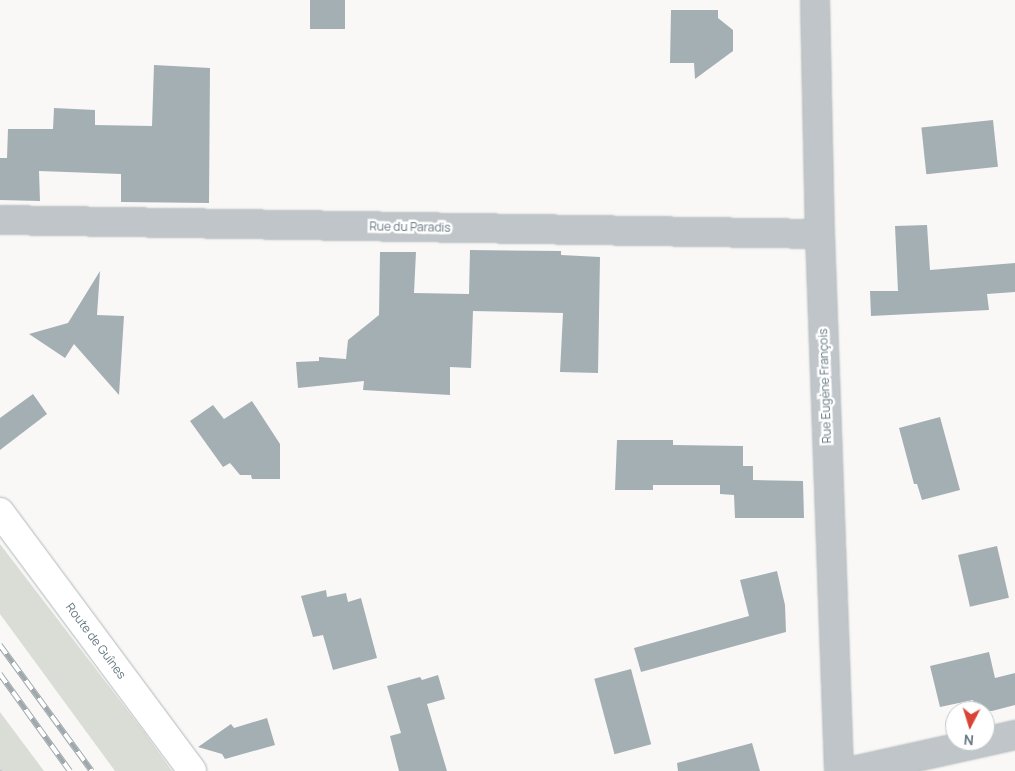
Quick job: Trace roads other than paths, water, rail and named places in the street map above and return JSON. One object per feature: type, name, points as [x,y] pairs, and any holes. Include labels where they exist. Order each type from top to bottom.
[{"type":"main road","name":"Route de Guînes","points":[[0,512],[192,771]]},
{"type":"street","name":"Rue Eugène François","points":[[815,0],[820,234],[838,771]]},
{"type":"street","name":"Rue du Paradis","points":[[0,220],[820,234]]},
{"type":"street","points":[[853,771],[1015,735]]},
{"type":"railway","points":[[0,645],[92,771]]},
{"type":"railway","points":[[0,674],[70,771]]}]
